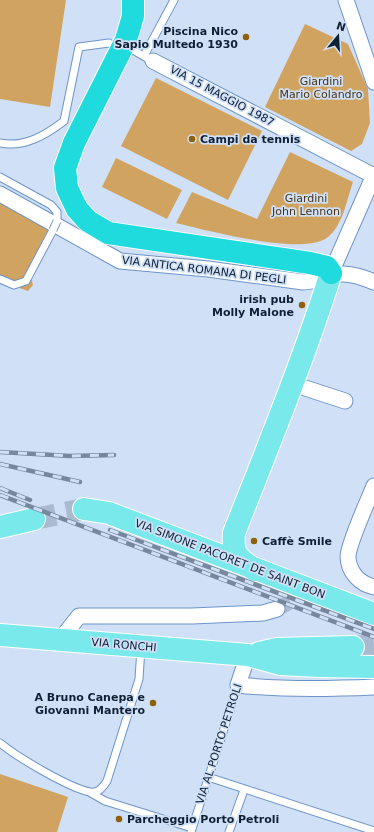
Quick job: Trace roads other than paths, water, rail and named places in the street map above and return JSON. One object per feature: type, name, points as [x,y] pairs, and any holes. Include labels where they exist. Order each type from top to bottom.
[{"type":"highway","points":[[134,0],[133,16],[123,44],[74,143],[65,168],[67,188],[77,209],[84,217],[108,233],[310,263],[327,267],[331,275]]},
{"type":"main road","points":[[256,570],[241,560],[233,548],[234,533],[293,384],[324,299],[331,275]]},
{"type":"main road","name":"VIA SIMONE PACORET DE SAINT BON","points":[[84,509],[109,513],[374,614]]},
{"type":"main road","points":[[0,527],[34,519]]},
{"type":"main road","points":[[187,543],[211,547],[223,546],[234,533]]},
{"type":"main road","name":"VIA RONCHI","points":[[0,635],[248,655],[280,664],[374,666]]},
{"type":"main road","name":"VIA RONCHI","points":[[248,655],[277,649],[353,646]]},
{"type":"street","points":[[346,0],[374,82]]},
{"type":"street","name":"VIA 15 MAGGIO 1987","points":[[148,58],[374,175]]},
{"type":"street","points":[[331,275],[374,175]]},
{"type":"street","name":"VIA ANTICA ROMANA DI PEGLI","points":[[0,194],[120,261],[208,269],[303,282],[314,282],[331,275],[342,274],[359,276],[374,282]]},
{"type":"street","points":[[293,384],[345,401]]},
{"type":"street","points":[[374,486],[348,557],[352,571],[358,580],[374,587]]},
{"type":"street","points":[[60,640],[79,616],[192,616],[264,613],[277,609]]},
{"type":"street","name":"VIA AL PORTO PETROLI","points":[[238,685],[248,655]]},
{"type":"street","points":[[238,685],[262,688],[331,689],[374,687]]},
{"type":"lane","points":[[148,58],[174,0]]},
{"type":"lane","name":"VIA 15 MAGGIO 1987","points":[[123,44],[148,58]]},
{"type":"lane","points":[[0,143],[24,144],[51,131],[64,121],[79,47],[123,44]]},
{"type":"lane","points":[[0,177],[51,205],[57,212],[57,221],[53,230],[26,281],[14,284],[0,279]]},
{"type":"lane","points":[[91,793],[103,787],[107,781],[139,679],[141,646]]},
{"type":"lane","name":"VIA AL PORTO PETROLI","points":[[191,830],[238,685]]},
{"type":"lane","points":[[0,744],[14,755],[105,801],[191,830]]},
{"type":"lane","points":[[208,777],[244,790],[374,831]]},
{"type":"lane","points":[[229,832],[244,790]]},
{"type":"tunnel","points":[[34,519],[84,509]]},
{"type":"tunnel","points":[[277,609],[310,591]]},
{"type":"tunnel","points":[[353,647],[374,645]]},
{"type":"railway","points":[[0,452],[70,456],[114,455]]},
{"type":"railway","points":[[0,464],[80,482]]},
{"type":"railway","points":[[0,488],[30,500]]},
{"type":"railway","points":[[0,495],[374,637]]},
{"type":"railway","points":[[110,530],[374,629]]},
{"type":"place","name":"Piscina Nico Sapio Multedo 1930","points":[[246,37]]},
{"type":"place","name":"Campi da tennis","points":[[192,139]]},
{"type":"place","name":"irish pub Molly Malone","points":[[302,305]]},
{"type":"place","name":"Caffè Smile","points":[[254,541]]},
{"type":"place","name":"A Bruno Canepa e Giovanni Mantero","points":[[153,703]]},
{"type":"place","name":"Parcheggio Porto Petroli","points":[[119,819]]},
{"type":"park label","name":"Giardini Mario Colandro","points":[[321,87]]},
{"type":"park label","name":"Giardini John Lennon","points":[[306,204]]}]
